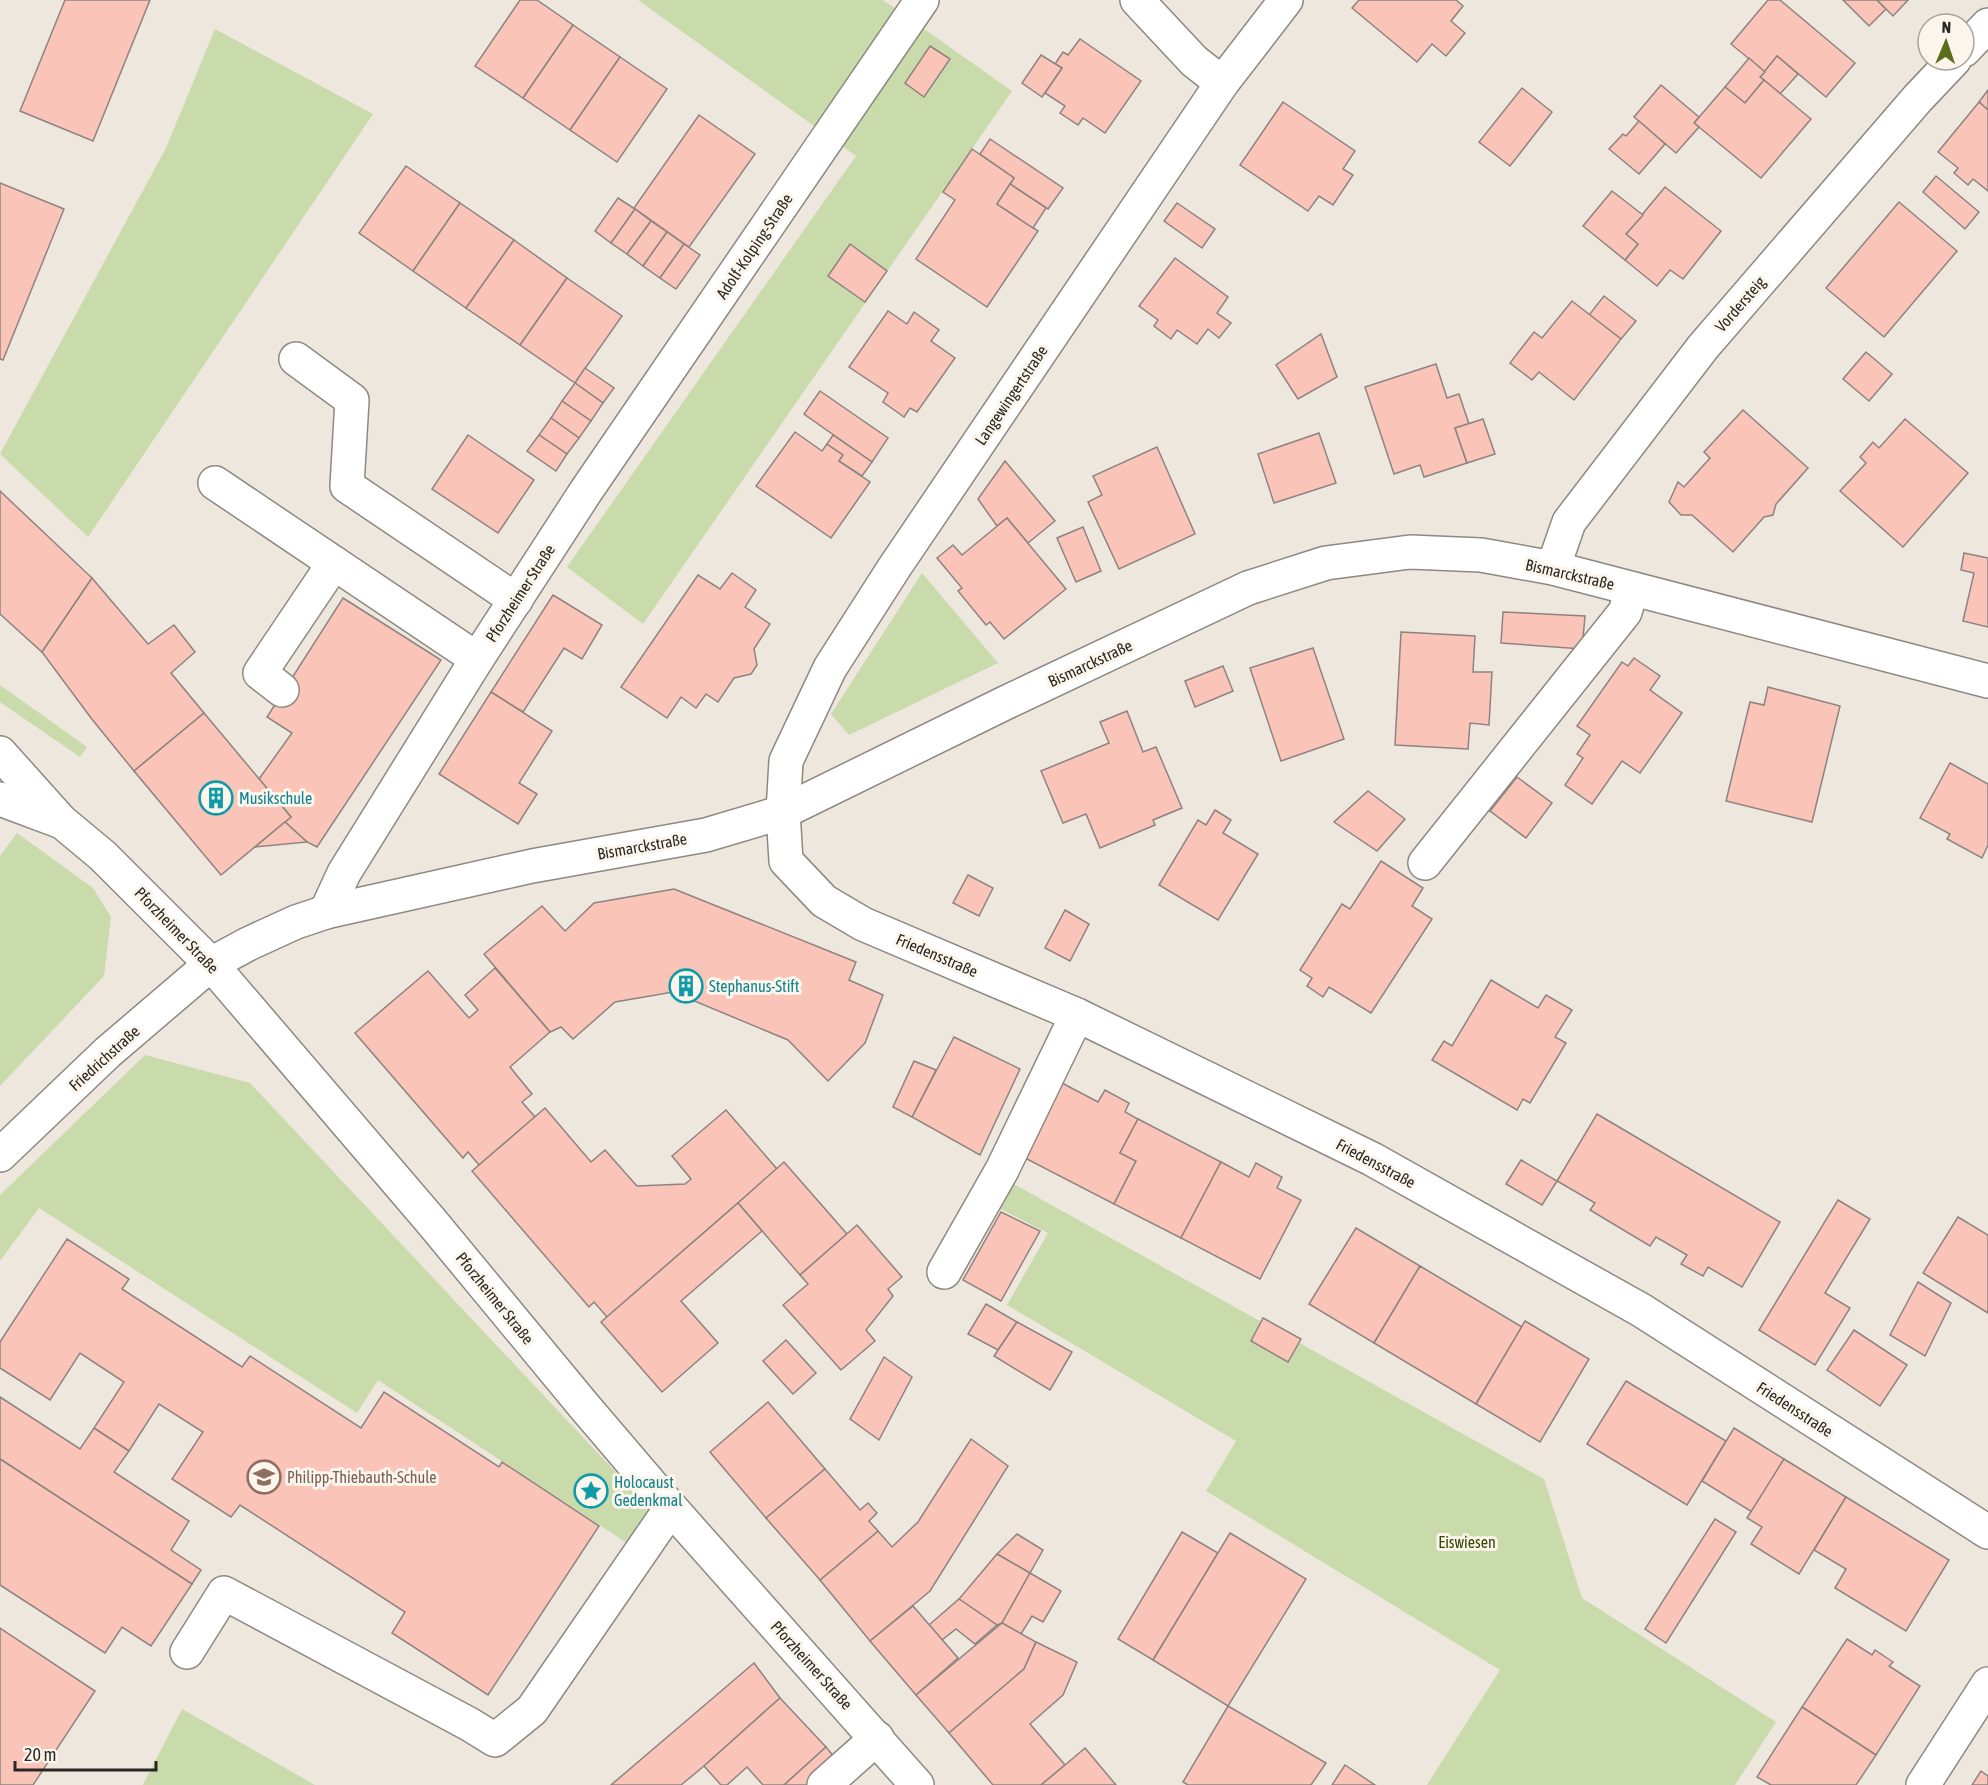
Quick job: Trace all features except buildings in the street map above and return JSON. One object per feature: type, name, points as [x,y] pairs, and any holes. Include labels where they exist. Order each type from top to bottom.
[{"type":"street","name":"Adolf-Kolping-Straße","points":[[586,491],[922,0]]},
{"type":"street","points":[[1137,0],[1194,61],[1222,83]]},
{"type":"street","name":"Langewingertstraße","points":[[783,812],[786,761],[830,668],[894,568],[1222,83],[1286,0]]},
{"type":"street","points":[[1976,38],[1988,25]]},
{"type":"street","name":"Vordersteig","points":[[1553,568],[1569,522],[1703,347],[1943,72]]},
{"type":"street","points":[[296,359],[352,400],[347,486],[516,600]]},
{"type":"street","points":[[215,483],[477,659]]},
{"type":"street","name":"Pforzheimer Straße","points":[[326,912],[344,873],[477,659],[586,491]]},
{"type":"street","name":"Bismarckstraße","points":[[212,964],[280,929],[326,912],[532,866],[706,835],[783,812],[1007,702],[1248,588],[1326,563],[1410,552],[1481,555],[1553,568],[1988,681]]},
{"type":"street","points":[[282,690],[260,673],[334,563]]},
{"type":"street","points":[[1425,863],[1625,612],[1632,589]]},
{"type":"street","name":"Pforzheimer Straße","points":[[0,753],[61,821],[118,870],[212,964],[671,1508],[917,1785]]},
{"type":"street","name":"Pforzheimer Straße","points":[[0,799],[61,821]]},
{"type":"street","name":"Friedensstraße","points":[[783,812],[786,861],[824,901],[863,924],[1077,1015],[1372,1159],[1641,1310],[1988,1532]]},
{"type":"street","name":"Friedrichstraße","points":[[0,1155],[108,1052],[212,964]]},
{"type":"street","points":[[944,1272],[1002,1170],[1077,1015]]},
{"type":"street","points":[[187,1652],[224,1593],[495,1740],[532,1710],[671,1508]]},
{"type":"street","points":[[1923,1785],[1988,1684]]},
{"type":"street","points":[[824,1785],[877,1738]]},
{"type":"green space","points":[[638,0],[883,0],[1012,91],[643,624],[567,567],[856,156]]},
{"type":"green space","points":[[215,29],[373,114],[88,537],[0,454],[166,148]]},
{"type":"green space","points":[[922,573],[998,663],[849,735],[831,714]]},
{"type":"green space","points":[[0,685],[87,747],[80,757],[0,702]]},
{"type":"green space","points":[[17,833],[93,888],[111,917],[104,976],[0,1086],[0,856]]},
{"type":"green space","points":[[145,1055],[250,1083],[655,1514],[630,1545],[378,1380],[357,1413],[39,1208],[0,1261],[0,1195]]},
{"type":"green space","name":"Eiswiesen","points":[[1010,1182],[1544,1479],[1582,1598],[1776,1722],[1735,1785],[1427,1785],[1500,1670],[1206,1491],[1236,1441],[1007,1305],[1048,1233],[997,1207]]},
{"type":"green space","points":[[182,1709],[315,1785],[143,1785]]},
{"type":"place","name":"Musikschule","points":[[216,798]]},
{"type":"place","name":"Stephanus-Stift","points":[[686,986]]},
{"type":"place","name":"Philipp-Thiebauth-Schule","points":[[264,1477]]},
{"type":"place","name":"Holocaust Gedenkmal","points":[[591,1491]]}]
